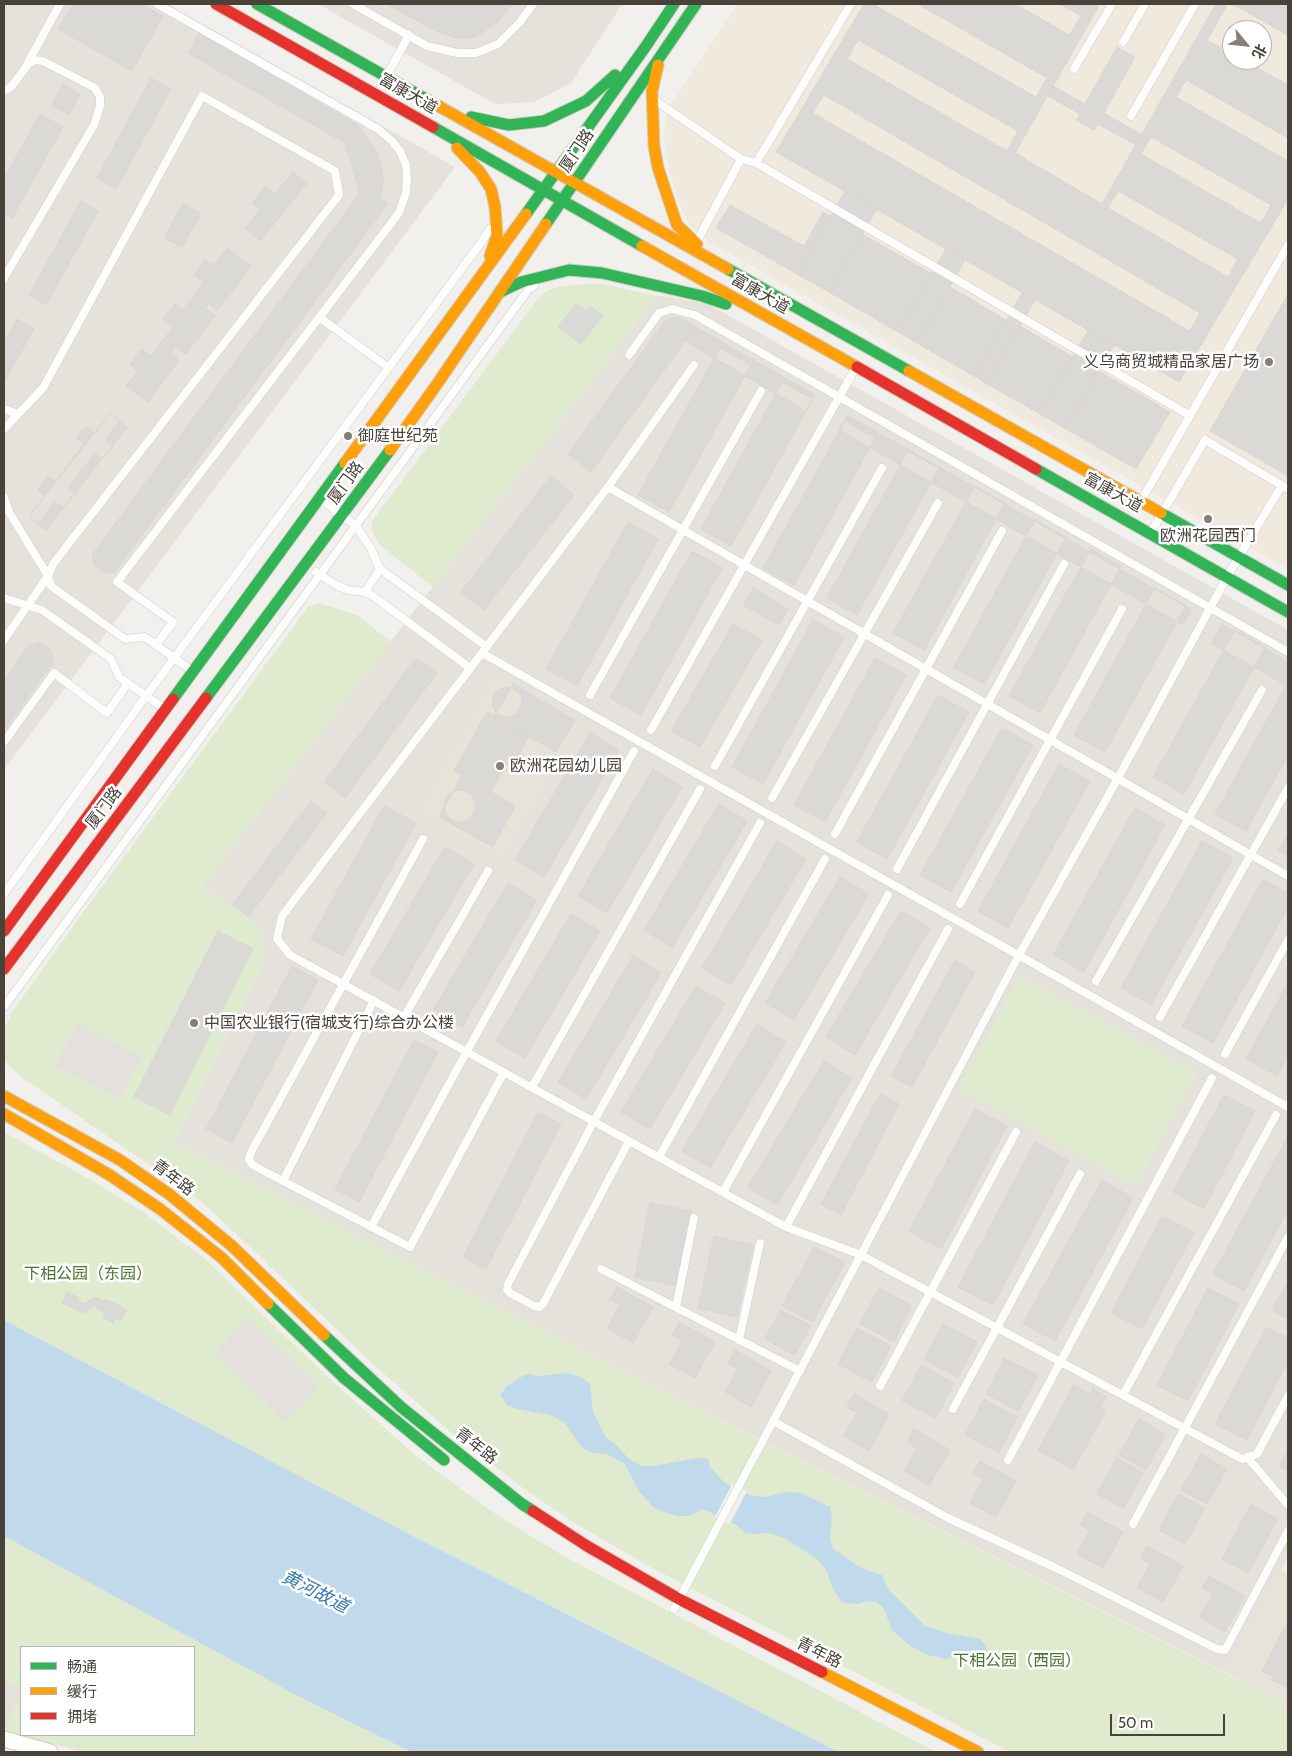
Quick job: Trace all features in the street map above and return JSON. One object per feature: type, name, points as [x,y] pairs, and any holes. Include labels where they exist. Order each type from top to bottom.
[{"type":"street","name":"富康大道","points":[[216,4],[1288,612]]},
{"type":"street","name":"富康大道","points":[[257,4],[1288,586]]},
{"type":"street","name":"厦门路","points":[[4,931],[484,273],[674,4]]},
{"type":"street","name":"厦门路","points":[[4,968],[306,565],[435,387],[696,4]]},
{"type":"street","points":[[442,109],[508,125],[544,121],[586,101],[646,46]]},
{"type":"street","points":[[661,53],[652,91],[654,146],[658,168],[677,225],[696,243],[780,300]]},
{"type":"street","points":[[430,125],[458,148],[480,172],[491,189],[497,235],[484,273]]},
{"type":"street","points":[[499,292],[521,282],[552,273],[569,270],[602,273],[702,296],[771,320]]},
{"type":"street","points":[[4,1086],[89,1142]]},
{"type":"street","name":"青年路","points":[[4,1096],[120,1160],[168,1194],[232,1246],[299,1312],[401,1407],[522,1504],[675,1607],[978,1752]]},
{"type":"street","name":"青年路","points":[[4,1114],[74,1154],[160,1209],[222,1258],[344,1378],[397,1423],[450,1464]]},
{"type":"street","points":[[4,1125],[74,1154]]},
{"type":"street","points":[[567,1547],[649,1595]]},
{"type":"street","name":"青年路","points":[[770,1658],[955,1752]]},
{"type":"street","points":[[4,1739],[50,1752]]},
{"type":"lane","points":[[4,91],[11,87],[26,67],[60,4]]},
{"type":"lane","points":[[156,645],[173,622],[117,582],[399,212],[406,193],[407,177],[406,165],[400,151],[378,129],[157,4]]},
{"type":"lane","points":[[353,4],[427,46],[457,53],[476,53],[498,44],[520,22],[533,4]]},
{"type":"lane","points":[[756,163],[851,4]]},
{"type":"lane","points":[[1074,69],[1112,4]]},
{"type":"lane","points":[[1123,42],[1145,4]]},
{"type":"lane","points":[[1130,116],[1191,5]]},
{"type":"lane","points":[[386,77],[409,36]]},
{"type":"lane","points":[[4,278],[94,124],[100,106],[100,97],[95,88],[43,61],[35,60],[26,67]]},
{"type":"lane","points":[[4,429],[43,388],[202,96],[335,171],[339,195],[53,564],[48,576],[4,640]]},
{"type":"lane","points":[[652,98],[741,159],[756,163],[1189,415]]},
{"type":"lane","points":[[696,243],[741,159]]},
{"type":"lane","points":[[4,894],[146,696],[480,244],[496,219]]},
{"type":"lane","points":[[1140,502],[1288,245]]},
{"type":"lane","points":[[4,1007],[528,290],[552,273]]},
{"type":"lane","points":[[629,354],[660,313],[672,310],[684,311],[704,319],[1288,652]]},
{"type":"lane","points":[[319,317],[389,368]]},
{"type":"lane","points":[[694,365],[608,487],[282,916],[277,939],[290,955],[786,1227],[861,1255],[1242,1459],[1257,1454],[1288,1396]]},
{"type":"lane","points":[[651,730],[856,367]]},
{"type":"lane","points":[[590,695],[761,391]]},
{"type":"lane","points":[[4,409],[18,414]]},
{"type":"lane","points":[[675,1607],[1019,956],[1118,778],[1226,577],[1285,487],[1205,440],[1150,533]]},
{"type":"lane","points":[[715,766],[882,468]]},
{"type":"lane","points":[[608,487],[1288,876]]},
{"type":"lane","points":[[4,496],[10,512],[48,576],[51,586],[125,639],[145,637],[193,672]]},
{"type":"lane","points":[[320,498],[356,526],[370,546],[380,569],[484,650],[1019,956],[1288,1107]]},
{"type":"lane","points":[[772,798],[938,503]]},
{"type":"lane","points":[[835,834],[1002,531]]},
{"type":"lane","points":[[897,869],[1064,564]]},
{"type":"lane","points":[[306,565],[329,582],[348,590],[365,592],[373,596],[470,668]]},
{"type":"lane","points":[[365,592],[380,569]]},
{"type":"lane","points":[[4,598],[42,610],[111,659],[120,677],[165,709]]},
{"type":"lane","points":[[960,904],[1122,609]]},
{"type":"lane","points":[[4,742],[54,673],[107,713],[128,683]]},
{"type":"lane","points":[[1096,981],[1262,690]]},
{"type":"lane","points":[[371,1227],[634,751]]},
{"type":"lane","points":[[1160,1017],[1288,788]]},
{"type":"lane","points":[[532,1087],[700,789]]},
{"type":"lane","points":[[629,1141],[544,1302],[540,1307],[534,1306],[510,1294],[507,1289],[508,1284],[594,1121],[760,823]]},
{"type":"lane","points":[[423,839],[250,1154],[249,1160],[253,1165],[410,1247],[504,1072]]},
{"type":"lane","points":[[659,1157],[825,859]]},
{"type":"lane","points":[[404,1017],[488,870]]},
{"type":"lane","points":[[723,1192],[888,895]]},
{"type":"lane","points":[[786,1227],[948,929]]},
{"type":"lane","points":[[1225,1054],[1288,940]]},
{"type":"lane","points":[[283,1181],[374,1000]]},
{"type":"lane","points":[[1008,1460],[1212,1078]]},
{"type":"lane","points":[[1123,1395],[1276,1114]]},
{"type":"lane","points":[[880,1386],[1016,1132]]},
{"type":"lane","points":[[952,1409],[1080,1174]]},
{"type":"lane","points":[[676,1307],[694,1218]]},
{"type":"lane","points":[[1133,1524],[1288,1237]]},
{"type":"lane","points":[[739,1340],[760,1243]]},
{"type":"lane","points":[[601,1269],[800,1371]]},
{"type":"lane","points":[[773,1421],[948,1518],[1056,1568],[1217,1649],[1224,1650],[1229,1643],[1288,1531]]},
{"type":"lane","points":[[1247,1457],[1288,1505]]},
{"type":"shaded area","points":[[4,4],[167,4],[455,167],[4,770]]},
{"type":"shaded area","points":[[318,4],[622,4],[571,83],[534,102],[495,104]]},
{"type":"shaded area","points":[[737,4],[1288,4],[1288,569],[706,240],[690,225],[682,212],[670,173],[664,136],[666,118],[673,101]]},
{"type":"shaded area","points":[[657,296],[708,304],[1288,630],[1288,1557],[1226,1673],[173,1143],[266,955],[257,924],[202,886]]},
{"type":"shaded area","name":"欧洲花园幼儿园","points":[[505,678],[580,722],[503,858],[420,810],[493,679]]},
{"type":"shaded area","points":[[78,1023],[142,1056],[119,1099],[55,1066]]},
{"type":"shaded area","points":[[247,1318],[320,1386],[286,1422],[214,1353]]},
{"type":"shaded area","points":[[1281,1570],[1288,1574],[1288,1705],[1226,1673]]},
{"type":"shaded area","points":[[4,1682],[20,1688],[20,1691],[8,1726],[4,1725]]},
{"type":"green space","points":[[598,283],[657,296],[433,587],[380,545],[372,532],[372,521],[537,300],[548,290],[564,286]]},
{"type":"green space","name":"下相公园（西园）","points":[[319,603],[357,615],[391,642],[202,886],[257,924],[266,955],[173,1143],[1288,1705],[1288,1752],[1010,1752],[652,1568],[573,1522],[523,1488],[447,1429],[372,1363],[212,1211],[188,1191],[24,1079],[9,1066],[4,1059],[4,1029],[12,1012],[308,607]]},
{"type":"green space","points":[[1020,976],[1197,1073],[1136,1186],[958,1089]]},
{"type":"green space","name":"下相公园（东园）","points":[[4,1132],[96,1183],[143,1212],[204,1258],[333,1382],[415,1455],[491,1511],[560,1554],[936,1752],[839,1752],[411,1535],[4,1320]]},
{"type":"green space","points":[[4,1536],[294,1694],[411,1752],[82,1752],[23,1736],[195,1736],[195,1646],[20,1646],[20,1735],[4,1731]]},
{"type":"water","name":"黄河故道","points":[[4,1320],[411,1535],[839,1752],[411,1752],[294,1694],[4,1536]]},
{"type":"water","points":[[567,1373],[579,1376],[590,1384],[593,1412],[605,1436],[628,1458],[641,1466],[654,1466],[698,1458],[708,1459],[710,1467],[725,1483],[749,1495],[765,1497],[788,1492],[801,1493],[830,1507],[832,1516],[830,1539],[833,1549],[863,1569],[882,1575],[889,1590],[925,1626],[947,1633],[980,1639],[986,1646],[988,1655],[986,1660],[980,1663],[968,1662],[956,1657],[945,1659],[928,1655],[909,1645],[892,1630],[884,1609],[877,1602],[868,1601],[857,1604],[842,1602],[833,1589],[826,1569],[816,1558],[784,1538],[769,1533],[745,1533],[736,1525],[703,1509],[689,1516],[678,1516],[653,1507],[639,1491],[625,1464],[607,1454],[594,1453],[583,1449],[565,1423],[551,1415],[517,1409],[507,1405],[500,1395],[507,1386],[528,1374],[539,1376]]},
{"type":"pier","points":[[732,1484],[747,1491],[730,1524],[715,1517]]},
{"type":"building","points":[[73,4],[140,4],[163,16],[132,71],[58,29]]},
{"type":"building","points":[[386,4],[512,4],[498,22],[474,38],[456,38],[438,32]]},
{"type":"building","points":[[864,4],[877,4],[876,6],[1036,97],[1047,78],[918,4],[1015,4],[1070,35],[1081,16],[1060,4],[1100,4],[1015,153],[1102,204],[1216,4],[1228,4],[1207,40],[1222,48],[1222,70],[1261,70],[1288,85],[1288,138],[1186,80],[1176,97],[1288,161],[1288,199],[1179,382],[776,152]],"holes":[[[858,40],[1018,131],[1007,151],[847,59]],[[824,95],[1200,313],[1190,331],[813,113]],[[1151,137],[1271,205],[1261,223],[1141,154]],[[1118,191],[1238,259],[1228,277],[1108,208]]]},
{"type":"building","points":[[1232,4],[1288,4],[1288,35],[1272,26],[1272,20],[1261,20]]},
{"type":"building","points":[[199,33],[359,126],[376,151],[382,169],[383,183],[380,198],[388,203],[114,573],[104,572],[94,565],[92,555],[360,193],[345,143],[188,53]]},
{"type":"building","points":[[1117,47],[1135,57],[1104,113],[1142,135],[1136,145],[1098,124],[1094,130],[1076,120],[1080,114],[1048,96],[1053,86],[1085,104]]},
{"type":"building","points":[[151,78],[171,89],[116,189],[97,178]]},
{"type":"building","points":[[63,84],[80,94],[69,115],[52,105]]},
{"type":"building","points":[[40,114],[63,127],[12,218],[4,214],[4,179]]},
{"type":"building","points":[[293,172],[307,183],[260,241],[245,228],[260,210],[252,203],[266,186],[275,194]]},
{"type":"building","points":[[845,191],[877,209],[829,292],[797,274]]},
{"type":"building","points":[[81,201],[98,211],[46,305],[29,295]]},
{"type":"building","points":[[183,203],[201,214],[182,247],[164,238]]},
{"type":"building","points":[[730,205],[804,246],[823,212],[830,216],[797,274],[716,228]]},
{"type":"building","points":[[862,234],[932,274],[898,332],[829,292]]},
{"type":"building","points":[[227,248],[251,266],[218,310],[209,303],[205,308],[215,316],[186,354],[175,346],[170,353],[179,360],[148,402],[126,386],[138,371],[130,364],[142,349],[151,356],[173,327],[163,319],[175,304],[183,310],[204,282],[194,275],[205,260],[214,266]]},
{"type":"building","points":[[946,249],[965,260],[917,343],[898,332]]},
{"type":"building","points":[[950,287],[1006,320],[974,376],[917,343]]},
{"type":"building","points":[[1022,293],[1035,300],[987,384],[974,376]]},
{"type":"building","name":"义乌商贸城精品家居广场","points":[[1288,294],[1288,476],[1210,431]]},
{"type":"building","points":[[576,303],[586,311],[590,306],[603,315],[581,344],[558,327]]},
{"type":"building","points":[[673,318],[680,318],[694,326],[591,472],[568,454],[664,322]]},
{"type":"building","points":[[17,319],[34,329],[5,380],[4,343]]},
{"type":"building","points":[[694,326],[815,395],[806,411],[685,341]]},
{"type":"building","points":[[1020,326],[1073,357],[1040,414],[987,384]]},
{"type":"building","points":[[1088,330],[1114,345],[1066,429],[1040,414]]},
{"type":"building","points":[[720,348],[751,365],[669,512],[638,495]]},
{"type":"building","points":[[1099,371],[1170,412],[1136,469],[1066,429]]},
{"type":"building","points":[[782,382],[813,399],[731,546],[701,529]]},
{"type":"building","points":[[110,413],[120,421],[105,440],[113,446],[102,459],[95,453],[68,488],[75,493],[63,508],[55,502],[38,524],[29,516],[45,496],[38,490],[48,476],[56,481],[84,444],[76,438],[86,426],[95,433]]},
{"type":"building","points":[[110,413],[127,427],[46,530],[29,516]]},
{"type":"building","points":[[847,415],[1192,610],[1183,625],[839,430]]},
{"type":"building","points":[[845,421],[875,438],[794,585],[763,568]]},
{"type":"building","points":[[908,451],[939,468],[857,615],[827,598]]},
{"type":"building","points":[[551,476],[574,495],[484,610],[461,592]]},
{"type":"building","points":[[975,486],[1005,503],[924,650],[893,633]]},
{"type":"building","points":[[1035,520],[1066,537],[984,684],[954,667]]},
{"type":"building","points":[[628,522],[658,539],[577,686],[546,669]]},
{"type":"building","points":[[1091,549],[1121,566],[1040,713],[1009,696]]},
{"type":"building","points":[[692,551],[722,568],[641,715],[610,698]]},
{"type":"building","points":[[753,588],[788,609],[779,625],[743,605]]},
{"type":"building","points":[[1155,588],[1186,605],[1105,752],[1074,735]]},
{"type":"building","points":[[813,620],[844,637],[763,784],[732,767]]},
{"type":"building","points":[[733,624],[762,640],[700,747],[671,731]]},
{"type":"building","points":[[1222,624],[1288,662],[1288,686],[1211,643]]},
{"type":"building","points":[[1235,630],[1265,647],[1184,794],[1153,777]]},
{"type":"building","points":[[40,642],[51,650],[53,662],[4,730],[4,681],[29,645]]},
{"type":"building","points":[[416,658],[437,673],[345,798],[324,782]]},
{"type":"building","points":[[875,658],[906,675],[825,822],[794,805]]},
{"type":"building","points":[[1288,682],[1288,755],[1246,831],[1215,814]]},
{"type":"building","points":[[513,684],[575,720],[556,752],[494,717]]},
{"type":"building","points":[[507,687],[513,688],[521,696],[521,708],[513,716],[507,717],[501,716],[493,708],[492,702],[493,696],[501,688]]},
{"type":"building","points":[[938,695],[969,712],[887,859],[857,842]]},
{"type":"building","points":[[487,712],[529,736],[517,758],[512,755],[491,792],[515,806],[493,847],[439,817],[462,775],[454,771]]},
{"type":"building","points":[[1002,728],[1033,745],[951,892],[920,875]]},
{"type":"building","points":[[590,733],[619,750],[544,877],[515,860]]},
{"type":"building","points":[[1059,764],[1090,781],[1008,928],[978,911]]},
{"type":"building","points":[[653,769],[682,787],[607,913],[578,896]]},
{"type":"building","points":[[460,790],[472,794],[476,806],[472,818],[460,822],[448,818],[444,806],[448,794]]},
{"type":"building","points":[[311,801],[327,813],[248,917],[232,905]]},
{"type":"building","points":[[719,804],[747,821],[672,948],[644,930]]},
{"type":"building","points":[[384,806],[416,823],[343,956],[311,939]]},
{"type":"building","points":[[1135,808],[1165,825],[1084,972],[1053,955]]},
{"type":"building","points":[[1288,833],[1288,857],[1278,851]]},
{"type":"building","points":[[777,841],[806,859],[731,985],[702,968]]},
{"type":"building","points":[[1202,841],[1233,858],[1151,1005],[1121,988]]},
{"type":"building","points":[[445,847],[474,864],[399,991],[370,974]]},
{"type":"building","points":[[840,877],[869,894],[794,1020],[765,1003]]},
{"type":"building","points":[[1263,879],[1288,893],[1288,907],[1213,1043],[1182,1026]]},
{"type":"building","points":[[508,883],[537,900],[462,1027],[433,1010]]},
{"type":"building","points":[[901,911],[930,928],[855,1055],[826,1037]]},
{"type":"building","points":[[571,914],[600,931],[525,1058],[496,1041]]},
{"type":"building","name":"中国农业银行(宿城支行)综合办公楼","points":[[218,931],[253,949],[170,1115],[134,1097]]},
{"type":"building","points":[[633,956],[661,973],[586,1099],[558,1082]]},
{"type":"building","points":[[955,960],[975,972],[912,1087],[891,1076]]},
{"type":"building","points":[[292,966],[318,980],[232,1143],[206,1129]]},
{"type":"building","points":[[1288,983],[1288,1056],[1277,1076],[1246,1059]]},
{"type":"building","points":[[696,986],[725,1003],[650,1129],[621,1112]]},
{"type":"building","points":[[757,1024],[786,1042],[710,1168],[682,1151]]},
{"type":"building","points":[[414,1040],[438,1052],[359,1202],[335,1189]]},
{"type":"building","points":[[824,1061],[852,1078],[777,1205],[748,1187]]},
{"type":"building","points":[[880,1094],[899,1104],[841,1215],[821,1204]]},
{"type":"building","points":[[1224,1095],[1255,1111],[1204,1209],[1173,1192]]},
{"type":"building","points":[[975,1109],[1007,1126],[941,1249],[909,1231]]},
{"type":"building","points":[[538,1112],[561,1124],[486,1269],[463,1257]]},
{"type":"building","points":[[1288,1136],[1288,1209],[1244,1291],[1213,1274]]},
{"type":"building","points":[[1035,1142],[1069,1161],[993,1305],[958,1287]]},
{"type":"building","points":[[1102,1180],[1133,1198],[1055,1341],[1023,1324]]},
{"type":"building","points":[[650,1203],[692,1211],[677,1286],[635,1277]]},
{"type":"building","points":[[1162,1216],[1194,1232],[1142,1329],[1111,1313]]},
{"type":"building","points":[[714,1236],[753,1245],[737,1317],[698,1308]]},
{"type":"building","points":[[814,1247],[845,1262],[829,1292],[799,1276]]},
{"type":"building","points":[[797,1277],[828,1293],[813,1322],[782,1306]]},
{"type":"building","points":[[1288,1281],[1288,1319],[1272,1310]]},
{"type":"building","points":[[617,1287],[653,1307],[633,1343],[607,1328],[620,1305],[610,1299]]},
{"type":"building","points":[[879,1288],[912,1306],[894,1342],[860,1324]]},
{"type":"building","points":[[1208,1288],[1239,1304],[1188,1401],[1157,1385]]},
{"type":"building","points":[[67,1292],[79,1298],[78,1301],[84,1304],[95,1297],[104,1302],[106,1299],[127,1310],[121,1321],[115,1318],[113,1323],[103,1317],[105,1314],[94,1306],[83,1313],[62,1303]]},
{"type":"building","points":[[780,1310],[811,1325],[795,1355],[765,1339]]},
{"type":"building","points":[[679,1322],[715,1342],[695,1378],[669,1364],[682,1341],[672,1335]]},
{"type":"building","points":[[943,1324],[977,1342],[958,1377],[924,1360]]},
{"type":"building","points":[[1267,1327],[1288,1338],[1288,1361],[1247,1440],[1215,1424]]},
{"type":"building","points":[[857,1328],[891,1346],[872,1382],[838,1364]]},
{"type":"building","points":[[735,1350],[771,1371],[751,1407],[725,1392],[738,1369],[728,1363]]},
{"type":"building","points":[[1004,1358],[1038,1375],[1019,1411],[986,1394]]},
{"type":"building","points":[[921,1365],[954,1383],[936,1418],[902,1401]]},
{"type":"building","points":[[1074,1385],[1090,1394],[1093,1389],[1107,1397],[1101,1407],[1106,1410],[1073,1470],[1038,1450]]},
{"type":"building","points":[[854,1394],[889,1414],[869,1451],[844,1436],[857,1413],[847,1407]]},
{"type":"building","points":[[984,1399],[1017,1417],[999,1453],[965,1435]]},
{"type":"building","points":[[1139,1419],[1165,1434],[1146,1470],[1119,1455]]},
{"type":"building","points":[[914,1429],[950,1450],[929,1486],[904,1471],[917,1448],[907,1442]]},
{"type":"building","points":[[1288,1448],[1288,1471],[1279,1466]]},
{"type":"building","points":[[1201,1454],[1227,1469],[1207,1504],[1181,1490]]},
{"type":"building","points":[[1117,1458],[1143,1473],[1124,1508],[1097,1494]]},
{"type":"building","points":[[980,1461],[1016,1481],[996,1517],[970,1503],[983,1479],[973,1473]]},
{"type":"building","points":[[1178,1494],[1205,1508],[1185,1544],[1159,1530]]},
{"type":"building","points":[[1251,1504],[1278,1519],[1248,1573],[1222,1559]]},
{"type":"building","points":[[1087,1512],[1123,1532],[1103,1568],[1077,1554],[1090,1530],[1080,1525]]},
{"type":"building","points":[[1147,1546],[1183,1566],[1163,1602],[1137,1588],[1150,1564],[1140,1558]]},
{"type":"building","points":[[1209,1576],[1245,1596],[1225,1632],[1199,1617],[1213,1594],[1202,1588]]},
{"type":"building","points":[[1288,1621],[1288,1688],[1272,1680],[1274,1677],[1262,1671]]},
{"type":"traffic: fast","points":[[257,4],[426,99]]},
{"type":"traffic: fast","points":[[526,214],[674,4]]},
{"type":"traffic: fast","points":[[546,224],[696,4]]},
{"type":"traffic: fast","points":[[471,117],[509,125],[544,121],[586,101],[615,75]]},
{"type":"traffic: fast","points":[[433,127],[642,246]]},
{"type":"traffic: fast","points":[[728,269],[909,371]]},
{"type":"traffic: fast","points":[[500,292],[521,282],[569,270],[602,273],[702,296],[726,304]]},
{"type":"traffic: fast","points":[[206,698],[390,450]]},
{"type":"traffic: fast","points":[[173,699],[345,463]]},
{"type":"traffic: fast","points":[[1036,469],[1288,612]]},
{"type":"traffic: fast","points":[[1161,513],[1288,585]]},
{"type":"traffic: fast","points":[[268,1304],[344,1378],[444,1460]]},
{"type":"traffic: fast","points":[[324,1335],[401,1407],[533,1511]]},
{"type":"traffic: slow","points":[[658,65],[652,91],[654,146],[658,168],[677,225],[697,244]]},
{"type":"traffic: slow","points":[[426,99],[728,269]]},
{"type":"traffic: slow","points":[[457,148],[480,172],[491,189],[495,207],[497,235],[490,256]]},
{"type":"traffic: slow","points":[[345,463],[526,214]]},
{"type":"traffic: slow","points":[[390,450],[546,224]]},
{"type":"traffic: slow","points":[[642,246],[857,367]]},
{"type":"traffic: slow","points":[[909,371],[1161,513]]},
{"type":"traffic: slow","points":[[4,1096],[120,1160],[169,1194],[232,1246],[324,1335]]},
{"type":"traffic: slow","points":[[4,1114],[108,1174],[160,1209],[222,1258],[268,1304]]},
{"type":"traffic: slow","points":[[822,1672],[978,1752]]},
{"type":"traffic: jam","points":[[216,4],[433,127]]},
{"type":"traffic: jam","points":[[857,367],[1036,469]]},
{"type":"traffic: jam","points":[[4,969],[206,698]]},
{"type":"traffic: jam","points":[[4,931],[173,699]]},
{"type":"traffic: jam","points":[[533,1511],[587,1546],[679,1599],[822,1672]]},
{"type":"place","name":"义乌商贸城精品家居广场","points":[[1269,362]]},
{"type":"place","name":"御庭世纪苑","points":[[348,436]]},
{"type":"place","name":"欧洲花园西门","points":[[1208,519]]},
{"type":"place","name":"欧洲花园幼儿园","points":[[500,766]]},
{"type":"place","name":"中国农业银行(宿城支行)综合办公楼","points":[[194,1023]]}]
